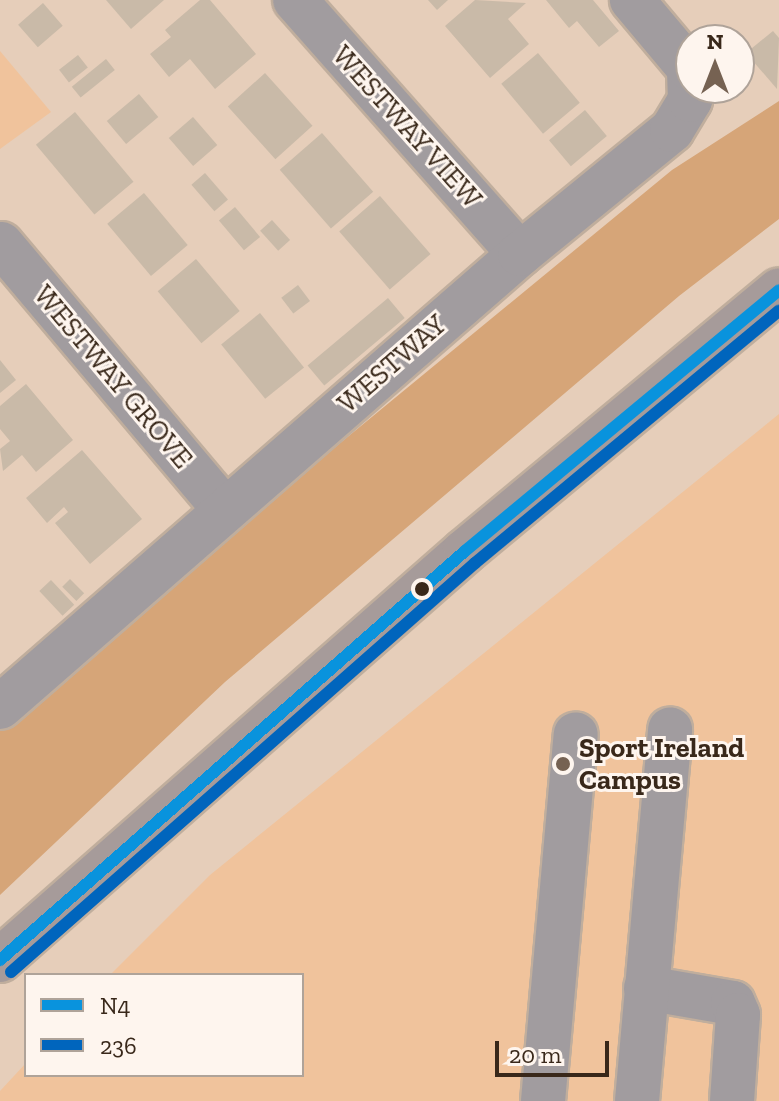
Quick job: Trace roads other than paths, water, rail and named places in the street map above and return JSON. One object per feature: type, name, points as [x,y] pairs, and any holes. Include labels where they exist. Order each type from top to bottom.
[{"type":"main road","points":[[0,960],[429,581],[779,290]]},
{"type":"street","name":"WESTWAY VIEW","points":[[295,0],[520,254]]},
{"type":"street","name":"WESTWAY","points":[[0,707],[520,254],[672,130],[690,100],[689,68],[632,0]]},
{"type":"street","name":"WESTWAY GROVE","points":[[1,244],[225,510]]},
{"type":"street","points":[[637,1101],[670,729]]},
{"type":"street","points":[[543,1101],[576,734]]},
{"type":"street","points":[[646,988],[733,1003],[738,1015],[732,1101]]},
{"type":"place","name":"Sport Ireland Campus","points":[[563,764]]}]
